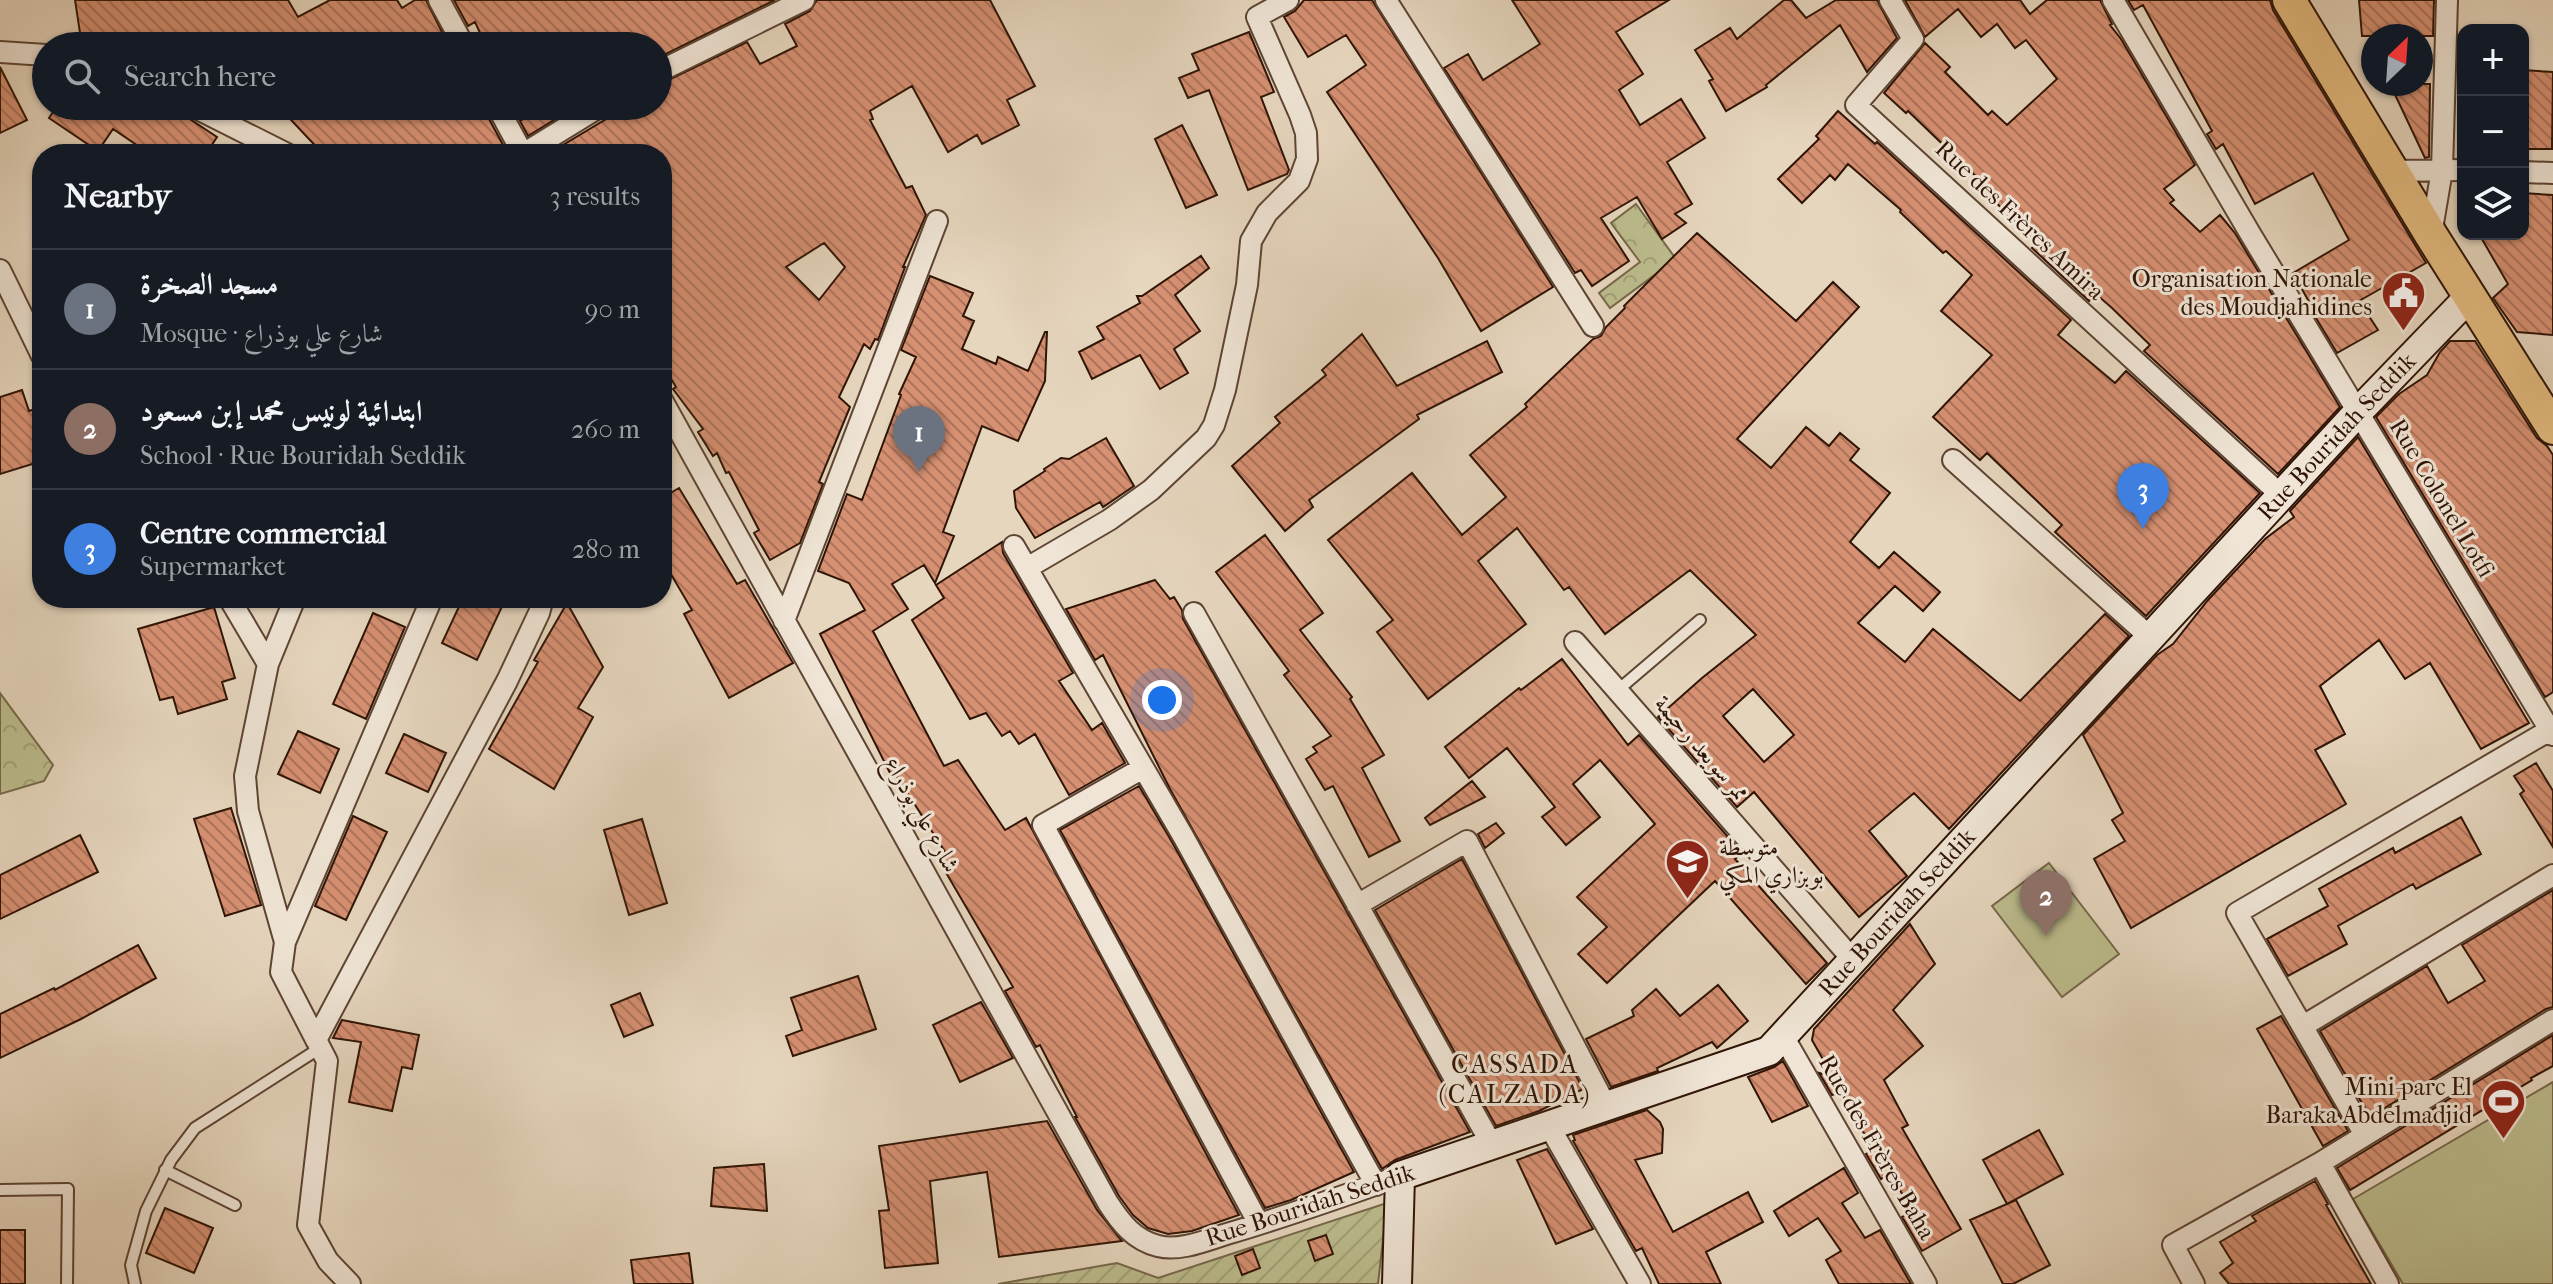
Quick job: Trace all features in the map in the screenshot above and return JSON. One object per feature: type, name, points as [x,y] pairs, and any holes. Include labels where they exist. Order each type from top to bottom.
[{"type":"main road","points":[[2289,0],[2431,235],[2544,400],[2553,428]]},
{"type":"main road","name":"Rue Bouridah Seddik","points":[[1388,1180],[1769,1051],[2359,411],[2470,296]]},
{"type":"main road","points":[[1388,1180],[1397,1284]]},
{"type":"street","points":[[439,0],[456,32]]},
{"type":"street","points":[[672,65],[804,0]]},
{"type":"street","points":[[1027,568],[1109,520],[1151,490],[1206,438],[1214,425],[1232,360],[1247,285],[1251,241],[1267,213],[1299,181],[1307,159],[1306,133],[1300,115],[1257,17],[1288,0]]},
{"type":"street","points":[[1386,0],[1593,326]]},
{"type":"street","name":"Rue des Frères Amira","points":[[1890,0],[1913,39],[1856,105],[2282,496]]},
{"type":"street","name":"Rue Colonel Lotfi","points":[[2113,0],[2251,235],[2549,721]]},
{"type":"street","points":[[2431,235],[2442,170],[2447,0]]},
{"type":"street","points":[[0,52],[32,54]]},
{"type":"street","points":[[220,120],[267,144]]},
{"type":"street","points":[[505,120],[518,144]]},
{"type":"street","points":[[539,144],[578,120]]},
{"type":"street","points":[[2392,171],[2457,170]]},
{"type":"street","points":[[2529,172],[2553,173]]},
{"type":"street","points":[[784,621],[937,221]]},
{"type":"street","points":[[0,270],[32,336]]},
{"type":"street","name":"شارع علي بوذراع","points":[[672,418],[1108,1203],[1126,1228],[1147,1243]]},
{"type":"street","points":[[1953,460],[2151,638]]},
{"type":"street","points":[[1014,546],[1388,1180]]},
{"type":"street","points":[[235,608],[268,664]]},
{"type":"street","points":[[285,942],[248,811],[245,776],[268,664],[291,608]]},
{"type":"street","points":[[350,1284],[328,1261],[308,1225],[327,1061],[281,972],[285,942],[428,608]]},
{"type":"street","points":[[318,1044],[507,681],[540,608]]},
{"type":"street","points":[[1194,613],[1492,1145]]},
{"type":"street","name":"ممر سويعد رحيمة","points":[[1575,642],[1854,961]]},
{"type":"street","points":[[2365,1135],[2237,913],[2549,721]]},
{"type":"street","points":[[1143,768],[1043,825],[1259,1224]]},
{"type":"street","points":[[1357,905],[1467,841],[1606,1106]]},
{"type":"street","points":[[2303,1026],[2553,875]]},
{"type":"street","points":[[2194,1284],[2173,1245],[2320,1163],[2553,1020]]},
{"type":"street","name":"Rue des Frères Baha","points":[[1783,1036],[1926,1284]]},
{"type":"street","points":[[1549,1126],[1640,1284]]},
{"type":"street","points":[[2320,1163],[2388,1284]]},
{"type":"street","name":"Rue Bouridah Seddik","points":[[1147,1243],[1179,1246],[1259,1224],[1388,1180]]},
{"type":"lane","points":[[1618,690],[1700,620]]},
{"type":"lane","points":[[135,1284],[131,1265],[146,1211],[165,1170],[195,1128],[318,1044]]},
{"type":"lane","points":[[165,1170],[235,1205]]},
{"type":"lane","points":[[0,1190],[68,1189],[67,1284]]},
{"type":"green space","points":[[1636,204],[1676,259],[1610,308],[1599,293],[1640,262],[1611,223]]},
{"type":"green space","points":[[0,693],[53,765],[44,781],[0,794]]},
{"type":"green space","points":[[2049,863],[2119,954],[2062,997],[1992,906]]},
{"type":"green space","name":"Mini-parc El Baraka Abdelmadjid","points":[[2553,1082],[2553,1284],[2403,1284],[2353,1199]]},
{"type":"green space","points":[[1387,1203],[1378,1284],[998,1284],[1117,1263],[1158,1278]]},
{"type":"building","points":[[75,0],[288,0],[298,17],[330,0],[397,0],[402,8],[415,0],[426,0],[442,32],[80,32]]},
{"type":"building","points":[[454,0],[775,0],[672,51],[672,32],[480,32],[475,22],[468,26]]},
{"type":"building","points":[[817,0],[990,0],[1035,86],[1007,100],[1019,125],[982,144],[977,135],[948,152],[912,86],[870,111],[873,119],[870,120],[906,188],[912,186],[926,215],[903,267],[878,340],[875,339],[870,349],[864,344],[839,397],[850,407],[819,482],[823,484],[800,543],[770,560],[754,533],[759,530],[729,472],[726,473],[717,453],[713,456],[698,432],[703,429],[673,389],[676,387],[672,380],[672,144],[565,144],[605,120],[672,120],[672,78],[747,42],[760,64],[797,46],[785,24],[810,11]],"holes":[[[824,243],[845,267],[819,300],[786,267]]]},
{"type":"building","points":[[1304,0],[1372,0],[1553,287],[1481,331],[1438,258],[1327,92],[1366,65],[1346,35],[1308,57],[1284,17],[1295,11]]},
{"type":"building","points":[[1512,0],[1669,0],[1616,32],[1643,74],[1619,90],[1640,125],[1681,99],[1705,138],[1667,162],[1692,204],[1675,214],[1686,223],[1662,239],[1637,197],[1601,218],[1629,261],[1592,286],[1581,270],[1575,273],[1444,68],[1468,54],[1483,80],[1540,44]]},
{"type":"building","points":[[1784,0],[1791,0],[1806,18],[1836,0],[1877,0],[1897,38],[1867,72],[1840,25],[1767,87],[1726,111],[1709,81],[1713,79],[1695,50],[1730,28],[1737,39]]},
{"type":"building","points":[[1905,0],[2020,0],[2030,14],[2047,0],[2100,0],[2110,25],[2195,165],[2164,189],[2174,200],[2170,203],[2200,232],[2220,215],[2235,233],[2340,407],[2278,474],[2144,351],[2150,345],[2112,308],[2096,294],[2089,301],[2032,248],[2036,244],[1983,189],[1986,186],[1908,111],[1906,113],[1884,93],[1925,43],[1950,67],[1945,72],[1988,115],[1992,111],[2007,125],[2057,79],[2026,40],[2015,48],[1997,24],[1981,37],[1958,9],[1925,37]]},
{"type":"building","points":[[2128,0],[2270,0],[2273,10],[2426,263],[2359,301],[2378,330],[2337,353],[2293,273],[2349,240],[2313,173],[2255,204],[2223,144],[2216,149],[2207,134],[2212,131],[2143,5],[2134,10]]},
{"type":"building","points":[[2359,0],[2434,0],[2433,36],[2433,24],[2361,24]]},
{"type":"building","points":[[1249,32],[1274,92],[1261,97],[1289,170],[1287,174],[1248,190],[1209,90],[1188,98],[1179,78],[1199,70],[1192,54]]},
{"type":"building","points":[[0,67],[27,120],[0,133]]},
{"type":"building","points":[[2529,70],[2553,72],[2552,149],[2529,149]]},
{"type":"building","points":[[2396,96],[2430,96],[2429,157],[2425,158]]},
{"type":"building","points":[[1838,111],[1875,144],[1877,142],[2071,320],[2058,335],[2115,383],[2126,371],[2260,493],[2146,616],[2055,532],[2062,525],[1987,453],[1980,460],[1933,417],[1992,355],[1941,311],[1972,275],[1946,251],[1943,253],[1901,210],[1848,164],[1835,180],[1830,175],[1802,203],[1778,179],[1819,139],[1816,136]]},
{"type":"building","points":[[52,120],[191,120],[217,137],[212,144],[135,144],[113,129],[103,144],[88,144]]},
{"type":"building","points":[[291,120],[490,120],[503,144],[314,144]]},
{"type":"building","points":[[522,120],[554,120],[528,136]]},
{"type":"building","points":[[1182,125],[1217,195],[1186,208],[1155,139]]},
{"type":"building","points":[[2529,193],[2553,195],[2553,335],[2517,332],[2493,298],[2508,284],[2482,240],[2529,240]]},
{"type":"building","points":[[1697,233],[1796,321],[1833,282],[1859,307],[1737,439],[1771,468],[1806,427],[1829,446],[1840,433],[1859,449],[1850,460],[1890,493],[1850,542],[1879,568],[1894,552],[1940,592],[1923,611],[1895,586],[1858,623],[1905,662],[1933,629],[2020,701],[2105,614],[2129,636],[1949,829],[1914,793],[1869,831],[1907,876],[1859,917],[1754,792],[1737,807],[1658,717],[1756,635],[1690,570],[1605,634],[1569,587],[1564,590],[1517,528],[1478,561],[1526,624],[1428,699],[1377,632],[1393,620],[1328,540],[1412,473],[1462,535],[1506,497],[1470,455],[1527,407],[1525,404],[1593,339],[1601,336],[1624,306]],"holes":[[[1753,689],[1794,735],[1764,762],[1723,716]]]},
{"type":"building","points":[[1201,256],[1209,268],[1175,295],[1200,331],[1174,349],[1188,373],[1160,389],[1140,355],[1092,379],[1079,352],[1104,339],[1097,327],[1140,303],[1137,296],[1142,296]]},
{"type":"building","points":[[930,276],[973,293],[963,316],[974,321],[962,349],[996,364],[998,357],[1028,371],[1047,332],[1045,381],[1018,441],[982,426],[943,532],[954,536],[935,583],[924,565],[892,584],[908,609],[873,631],[944,766],[958,760],[1005,830],[1026,818],[1239,1215],[1192,1231],[1168,1234],[1148,1228],[1119,1196],[1040,1045],[1036,1047],[1005,991],[1013,987],[938,859],[947,855],[896,775],[892,777],[820,634],[865,610],[849,583],[818,571],[847,494],[862,500],[899,394],[916,357],[901,350]]},
{"type":"building","points":[[1362,334],[1397,386],[1487,341],[1502,372],[1417,415],[1419,419],[1309,500],[1313,507],[1285,531],[1232,466],[1280,423],[1275,417],[1326,375],[1322,370]]},
{"type":"building","points":[[2450,341],[2475,341],[2537,438],[2553,455],[2553,692],[2545,697],[2376,417],[2399,394],[2427,375]]},
{"type":"building","points":[[22,390],[29,411],[32,410],[32,464],[0,474],[0,397]]},
{"type":"building","points":[[2358,437],[2529,723],[2481,749],[2430,663],[2405,679],[2379,640],[2320,686],[2345,734],[2315,750],[2346,804],[2131,928],[2094,859],[2125,841],[2112,820],[2123,813],[2083,735],[2157,655],[2173,644],[2208,600],[2265,539],[2294,517],[2290,511]]},
{"type":"building","points":[[1106,438],[1134,486],[1103,507],[1100,502],[1035,538],[1016,508],[1014,491],[1061,458],[1069,459]]},
{"type":"building","points":[[679,488],[737,584],[745,580],[793,663],[729,698],[684,614],[692,610],[672,576],[672,492]]},
{"type":"building","points":[[1265,535],[1323,613],[1300,630],[1352,697],[1350,699],[1384,755],[1362,768],[1400,841],[1369,857],[1333,786],[1325,790],[1306,759],[1317,752],[1313,747],[1331,736],[1284,675],[1289,671],[1216,572]]},
{"type":"building","points":[[1002,542],[1003,553],[1073,673],[1059,681],[1092,730],[1102,723],[1125,763],[1069,795],[1035,734],[1019,744],[1010,731],[1002,736],[986,713],[970,719],[912,620],[944,598],[936,585]]},
{"type":"building","points":[[1155,580],[1170,599],[1174,597],[1182,610],[1183,619],[1470,1132],[1395,1160],[1382,1169],[1170,789],[1103,655],[1095,660],[1066,609]]},
{"type":"building","points":[[214,608],[235,678],[222,682],[227,699],[178,714],[173,697],[160,700],[138,629]]},
{"type":"building","points":[[458,608],[501,608],[477,660],[442,643]]},
{"type":"building","points":[[564,608],[570,608],[603,667],[578,708],[593,717],[554,789],[489,749],[538,662],[534,660]]},
{"type":"building","points":[[373,613],[405,627],[366,719],[333,704]]},
{"type":"building","points":[[1562,659],[1628,745],[1639,735],[1742,853],[1735,859],[1827,963],[1806,984],[1715,881],[1607,983],[1578,954],[1607,927],[1577,897],[1655,824],[1600,760],[1573,784],[1600,817],[1566,845],[1542,817],[1555,807],[1507,748],[1469,778],[1445,747],[1519,688],[1521,690]]},
{"type":"building","points":[[298,731],[339,749],[320,793],[278,774]]},
{"type":"building","points":[[404,734],[446,753],[428,792],[386,773]]},
{"type":"building","points":[[2536,763],[2553,791],[2553,847],[2520,794],[2524,791],[2514,776]]},
{"type":"building","points":[[1472,781],[1485,797],[1430,825],[1425,818]]},
{"type":"building","points":[[1139,786],[1354,1172],[1265,1208],[1060,830]]},
{"type":"building","points":[[231,808],[261,905],[225,916],[194,819]]},
{"type":"building","points":[[353,816],[387,832],[346,920],[315,906]]},
{"type":"building","points":[[2461,817],[2481,854],[2416,889],[2413,884],[2338,926],[2347,944],[2288,976],[2267,939],[2328,906],[2319,889],[2393,848],[2395,853]]},
{"type":"building","points":[[642,819],[667,903],[629,915],[604,830]]},
{"type":"building","points":[[1496,823],[1504,833],[1485,848],[1478,834]]},
{"type":"building","points":[[80,835],[98,872],[0,919],[0,875]]},
{"type":"building","points":[[1462,859],[1583,1089],[1539,1111],[1496,1126],[1375,910]]},
{"type":"building","points":[[2553,890],[2553,1007],[2370,1117],[2320,1031],[2427,966],[2448,1003],[2485,981],[2462,945]]},
{"type":"building","points":[[1910,924],[1935,964],[1893,1010],[1923,1046],[1884,1080],[1908,1125],[1902,1128],[1961,1229],[1922,1251],[1902,1217],[1912,1211],[1890,1173],[1881,1179],[1866,1154],[1873,1150],[1841,1092],[1832,1095],[1819,1073],[1833,1077],[1812,1040],[1814,1029]]},
{"type":"building","points":[[138,945],[156,978],[0,1058],[0,1014],[55,990]]},
{"type":"building","points":[[858,976],[876,1029],[793,1056],[786,1036],[802,1030],[791,998]]},
{"type":"building","points":[[1718,985],[1748,1021],[1717,1048],[1712,1042],[1657,1068],[1658,1071],[1611,1087],[1586,1039],[1634,1016],[1632,1010],[1656,989],[1680,1016]]},
{"type":"building","points":[[640,993],[653,1025],[624,1037],[611,1005]]},
{"type":"building","points":[[981,1002],[1013,1058],[960,1082],[933,1025]]},
{"type":"building","points":[[2281,1016],[2348,1131],[2323,1146],[2257,1029]]},
{"type":"building","points":[[342,1020],[419,1035],[412,1069],[402,1067],[392,1111],[349,1102],[361,1042],[333,1038]]},
{"type":"building","points":[[2553,1035],[2553,1066],[2350,1190],[2337,1168]]},
{"type":"building","points":[[1783,1061],[1808,1106],[1772,1122],[1748,1077]]},
{"type":"building","points":[[1647,1110],[1663,1129],[1662,1153],[1635,1160],[1673,1232],[1748,1192],[1763,1222],[1706,1252],[1721,1284],[1659,1284],[1642,1248],[1636,1251],[1573,1141],[1573,1135]]},
{"type":"building","points":[[1047,1121],[1097,1210],[1122,1241],[999,1257],[987,1172],[930,1181],[938,1263],[885,1268],[879,1211],[889,1210],[879,1146]]},
{"type":"building","points":[[2039,1130],[2063,1174],[2007,1204],[1983,1160]]},
{"type":"building","points":[[1547,1149],[1593,1229],[1556,1244],[1517,1160]]},
{"type":"building","points":[[764,1164],[767,1211],[711,1206],[714,1168]]},
{"type":"building","points":[[1844,1168],[1858,1193],[1842,1203],[1865,1238],[1880,1230],[1911,1284],[1839,1284],[1826,1260],[1841,1251],[1818,1218],[1789,1236],[1774,1211]]},
{"type":"building","points":[[2315,1181],[2371,1284],[2229,1284],[2220,1273],[2233,1263],[2220,1242],[2256,1221],[2252,1216]]},
{"type":"building","points":[[2016,1200],[2050,1265],[2013,1284],[2003,1284],[1970,1220]]},
{"type":"building","points":[[165,1208],[213,1228],[194,1273],[146,1253]]},
{"type":"building","points":[[0,1230],[25,1230],[25,1284],[0,1284]]},
{"type":"building","points":[[1326,1235],[1333,1254],[1315,1261],[1308,1241]]},
{"type":"building","points":[[1253,1249],[1260,1268],[1242,1275],[1235,1256]]},
{"type":"building","points":[[689,1253],[693,1284],[634,1284],[631,1260]]},
{"type":"place","name":"Organisation Nationale des Moudjahidines","points":[[2403,332]]},
{"type":"place","name":"مسجد الصخرة","points":[[919,472]]},
{"type":"place","name":"Centre commercial","points":[[2143,529]]},
{"type":"place","name":"متوسطة بوبزاري المكي","points":[[1688,900]]},
{"type":"place","name":"ابتدائية لونيس محمد إبن مسعود","points":[[2046,936]]},
{"type":"place","name":"Mini-parc El Baraka Abdelmadjid","points":[[2503,1140]]},
{"type":"district","name":"CASSADA (CALZADA)","points":[[1515,1079]]}]
